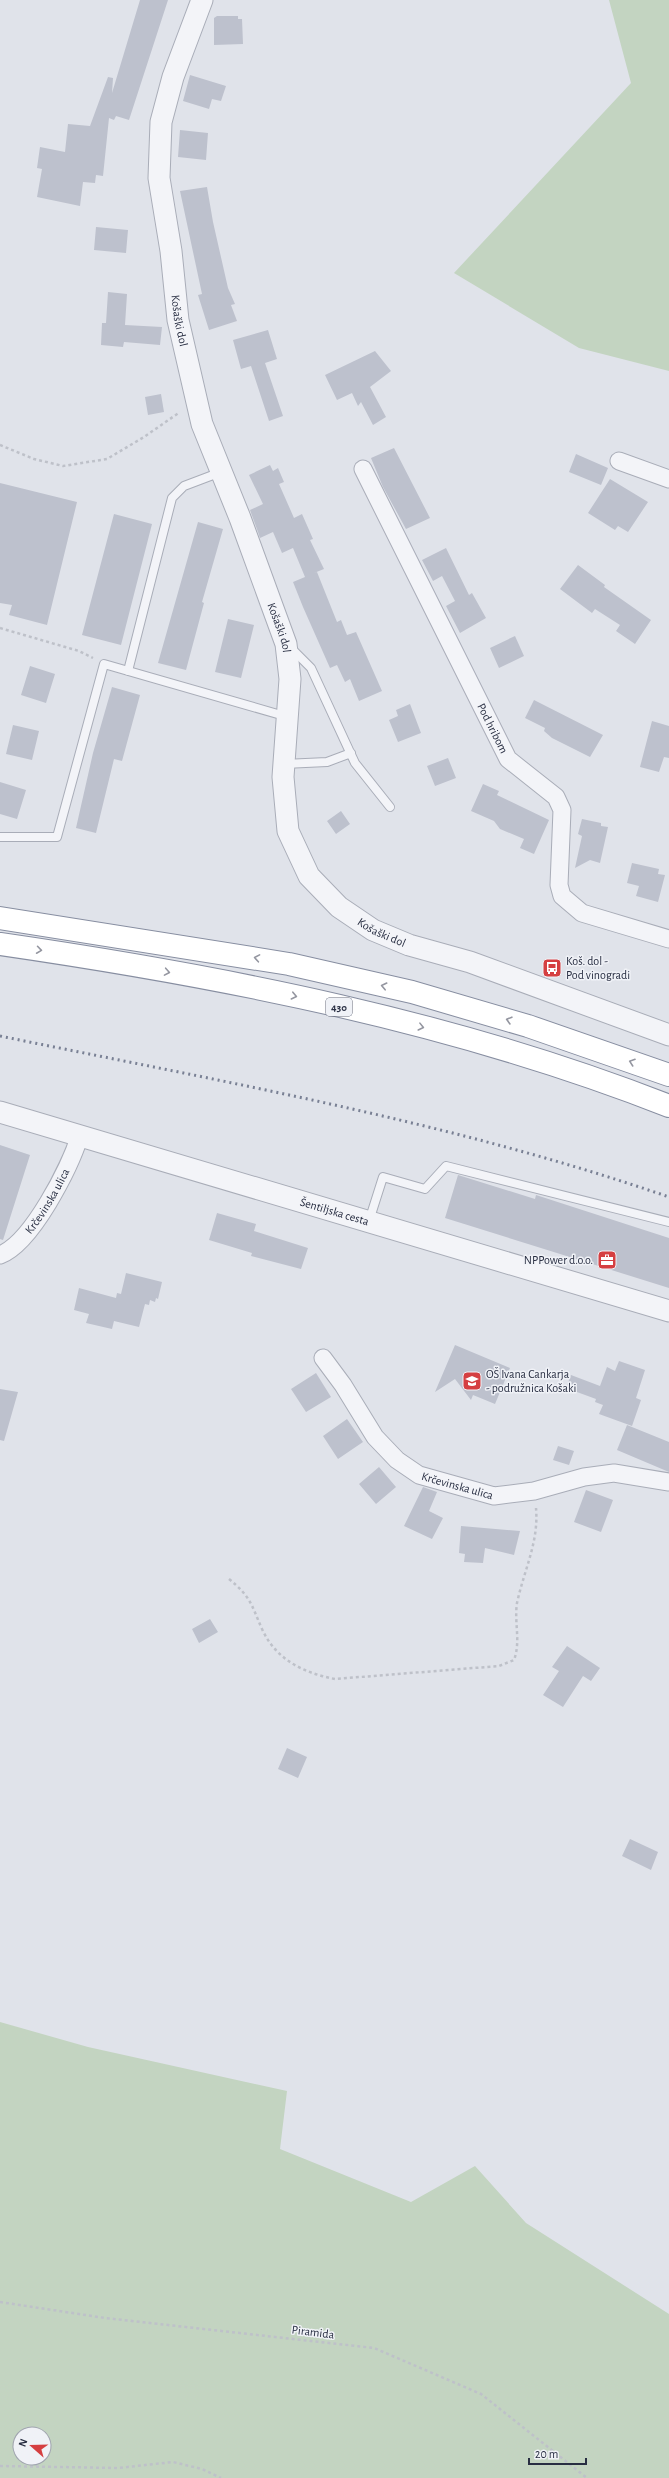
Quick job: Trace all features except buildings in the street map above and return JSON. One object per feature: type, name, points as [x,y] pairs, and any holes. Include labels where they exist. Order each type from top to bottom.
[{"type":"highway","points":[[0,918],[289,964],[412,992],[528,1026],[669,1075]]},
{"type":"highway","name":"430","points":[[0,944],[70,954],[290,995],[517,1052],[669,1106]]},
{"type":"street","name":"Košaški dol","points":[[202,0],[173,77],[161,122],[159,178],[171,251],[178,320],[202,424],[286,644],[290,679],[284,764],[288,831],[309,876],[339,907],[373,930],[409,945],[470,962],[669,1035]]},
{"type":"street","points":[[619,461],[669,479]]},
{"type":"street","name":"Pod hribom","points":[[363,469],[508,759],[556,797],[560,802],[562,810],[559,885],[562,896],[582,913],[669,939]]},
{"type":"street","name":"Šentiljska cesta","points":[[0,1112],[669,1311]]},
{"type":"street","name":"Krčevinska ulica","points":[[0,1255],[21,1239],[45,1208],[74,1153],[80,1135]]},
{"type":"street","name":"Krčevinska ulica","points":[[323,1358],[343,1384],[375,1437],[397,1460],[419,1475],[494,1496],[534,1491],[584,1477],[614,1473],[669,1482]]},
{"type":"lane","points":[[128,671],[172,498],[184,486],[221,472]]},
{"type":"lane","points":[[286,644],[311,668],[355,763],[390,807]]},
{"type":"lane","points":[[0,837],[57,837],[104,664],[288,718]]},
{"type":"lane","points":[[284,764],[327,762],[351,753]]},
{"type":"lane","points":[[368,1222],[383,1178],[425,1190],[446,1166],[669,1222]]},
{"type":"path","points":[[0,445],[34,459],[63,466],[108,459],[144,437],[196,400]]},
{"type":"path","points":[[0,628],[79,651],[104,664]]},
{"type":"path","points":[[229,1579],[244,1592],[253,1605],[262,1630],[276,1653],[293,1665],[313,1674],[335,1679],[499,1666],[514,1660],[518,1648],[517,1605],[532,1554],[537,1524],[534,1491]]},
{"type":"path","name":"Piramida","points":[[0,2302],[105,2318],[374,2348],[481,2394],[587,2478]]},
{"type":"path","points":[[0,2466],[118,2468],[173,2462],[202,2469],[221,2478]]},
{"type":"green space","points":[[609,0],[669,0],[669,371],[579,348],[454,273],[631,83]]},
{"type":"green space","points":[[0,2022],[88,2047],[287,2091],[280,2149],[411,2202],[475,2166],[526,2223],[669,2314],[669,2478],[0,2478]]},
{"type":"railway","points":[[0,1036],[253,1087],[421,1125],[587,1170],[669,1197]]},
{"type":"place","name":"Koš. dol - Pod vinogradi","points":[[552,968]]},
{"type":"place","name":"NPPower d.o.o.","points":[[607,1260]]},
{"type":"place","name":"OŠ Ivana Cankarja - podružnica Košaki","points":[[472,1381]]}]
